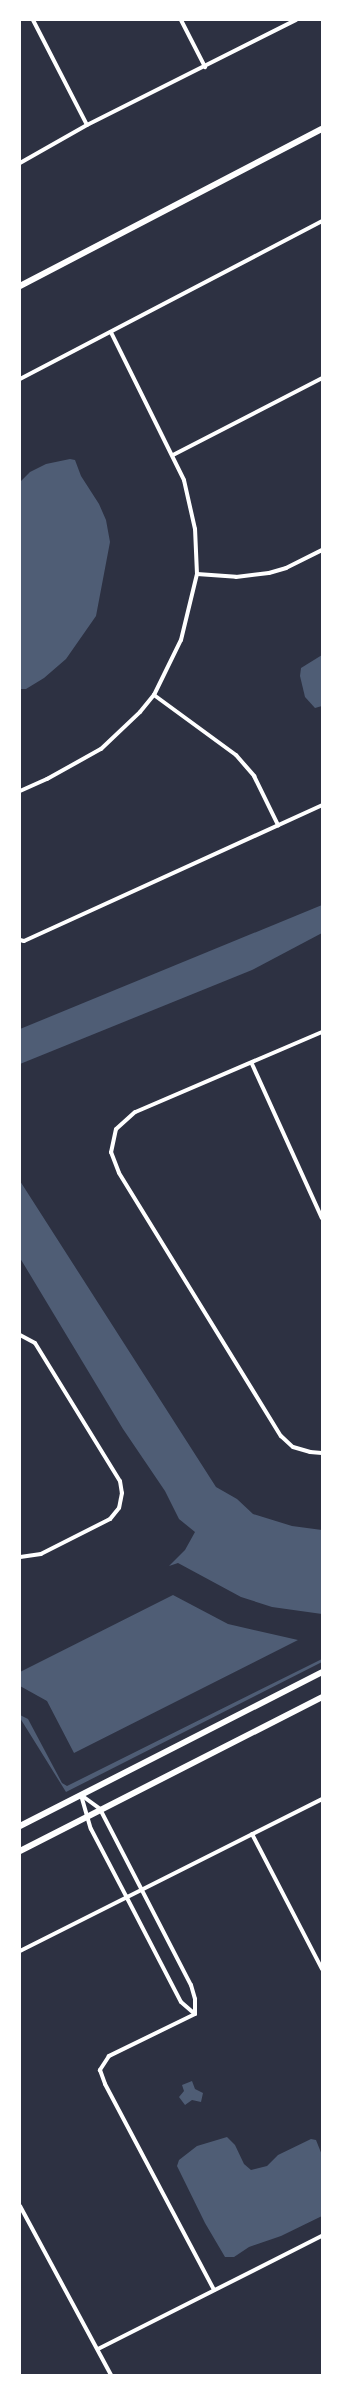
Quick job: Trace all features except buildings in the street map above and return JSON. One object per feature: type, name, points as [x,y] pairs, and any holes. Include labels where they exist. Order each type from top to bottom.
[{"type":"street","points":[[33,20],[88,125]]},
{"type":"street","points":[[181,20],[205,67]]},
{"type":"street","points":[[20,163],[88,125],[296,20]]},
{"type":"street","points":[[20,286],[322,129]]},
{"type":"street","points":[[20,379],[322,221]]},
{"type":"street","points":[[20,791],[47,779],[101,749],[123,730],[154,695],[182,640],[197,574],[195,529],[184,480],[111,332]]},
{"type":"street","points":[[173,455],[322,378]]},
{"type":"street","points":[[197,574],[236,577],[263,574],[286,568],[322,550]]},
{"type":"street","points":[[154,695],[236,755],[254,776],[278,825]]},
{"type":"street","points":[[20,940],[24,941],[322,805]]},
{"type":"street","points":[[322,1032],[252,1064],[135,1112],[116,1129],[111,1152],[119,1173],[281,1436],[293,1446],[310,1452],[322,1453]]},
{"type":"street","points":[[252,1064],[322,1218]]},
{"type":"street","points":[[20,1335],[35,1343],[120,1481],[122,1493],[119,1508],[110,1519],[41,1554],[20,1557]]},
{"type":"street","points":[[20,1826],[322,1672]]},
{"type":"street","points":[[20,1851],[322,1697]]},
{"type":"street","points":[[81,1795],[100,1809],[192,1985],[195,2014]]},
{"type":"street","points":[[81,1795],[87,1816],[126,1896],[181,2002],[195,2014]]},
{"type":"street","points":[[20,1951],[126,1896],[322,1799]]},
{"type":"street","points":[[252,1834],[322,1969]]},
{"type":"street","points":[[195,2014],[108,2056],[100,2070],[104,2084],[214,2290]]},
{"type":"street","points":[[20,2206],[111,2375]]},
{"type":"street","points":[[98,2349],[322,2236]]},
{"type":"water","points":[[70,459],[75,460],[81,476],[99,504],[106,520],[110,542],[96,616],[66,659],[44,678],[26,689],[20,689],[20,482],[30,472],[46,464]]},
{"type":"water","points":[[322,655],[322,706],[315,708],[305,697],[300,676],[301,668]]},
{"type":"water","points":[[322,905],[322,933],[252,970],[20,1064],[20,1029]]},
{"type":"water","points":[[20,1181],[216,1487],[237,1499],[253,1514],[292,1526],[322,1530],[322,1614],[272,1607],[241,1597],[178,1563],[169,1566],[185,1550],[195,1532],[179,1519],[165,1491],[123,1429],[20,1258]]},
{"type":"water","points":[[173,1595],[228,1624],[298,1640],[74,1753],[47,1701],[20,1686],[20,1672]]},
{"type":"water","points":[[322,1659],[322,1662],[66,1792],[20,1718],[20,1715],[28,1719],[62,1783],[67,1786]]},
{"type":"water","points":[[192,2081],[195,2089],[203,2093],[201,2102],[192,2100],[185,2105],[179,2097],[184,2091],[182,2085]]},
{"type":"water","points":[[227,2137],[235,2145],[244,2164],[251,2170],[267,2166],[278,2155],[311,2139],[316,2140],[322,2155],[322,2216],[281,2236],[249,2247],[234,2257],[225,2257],[205,2223],[177,2166],[179,2160],[197,2146]]}]
